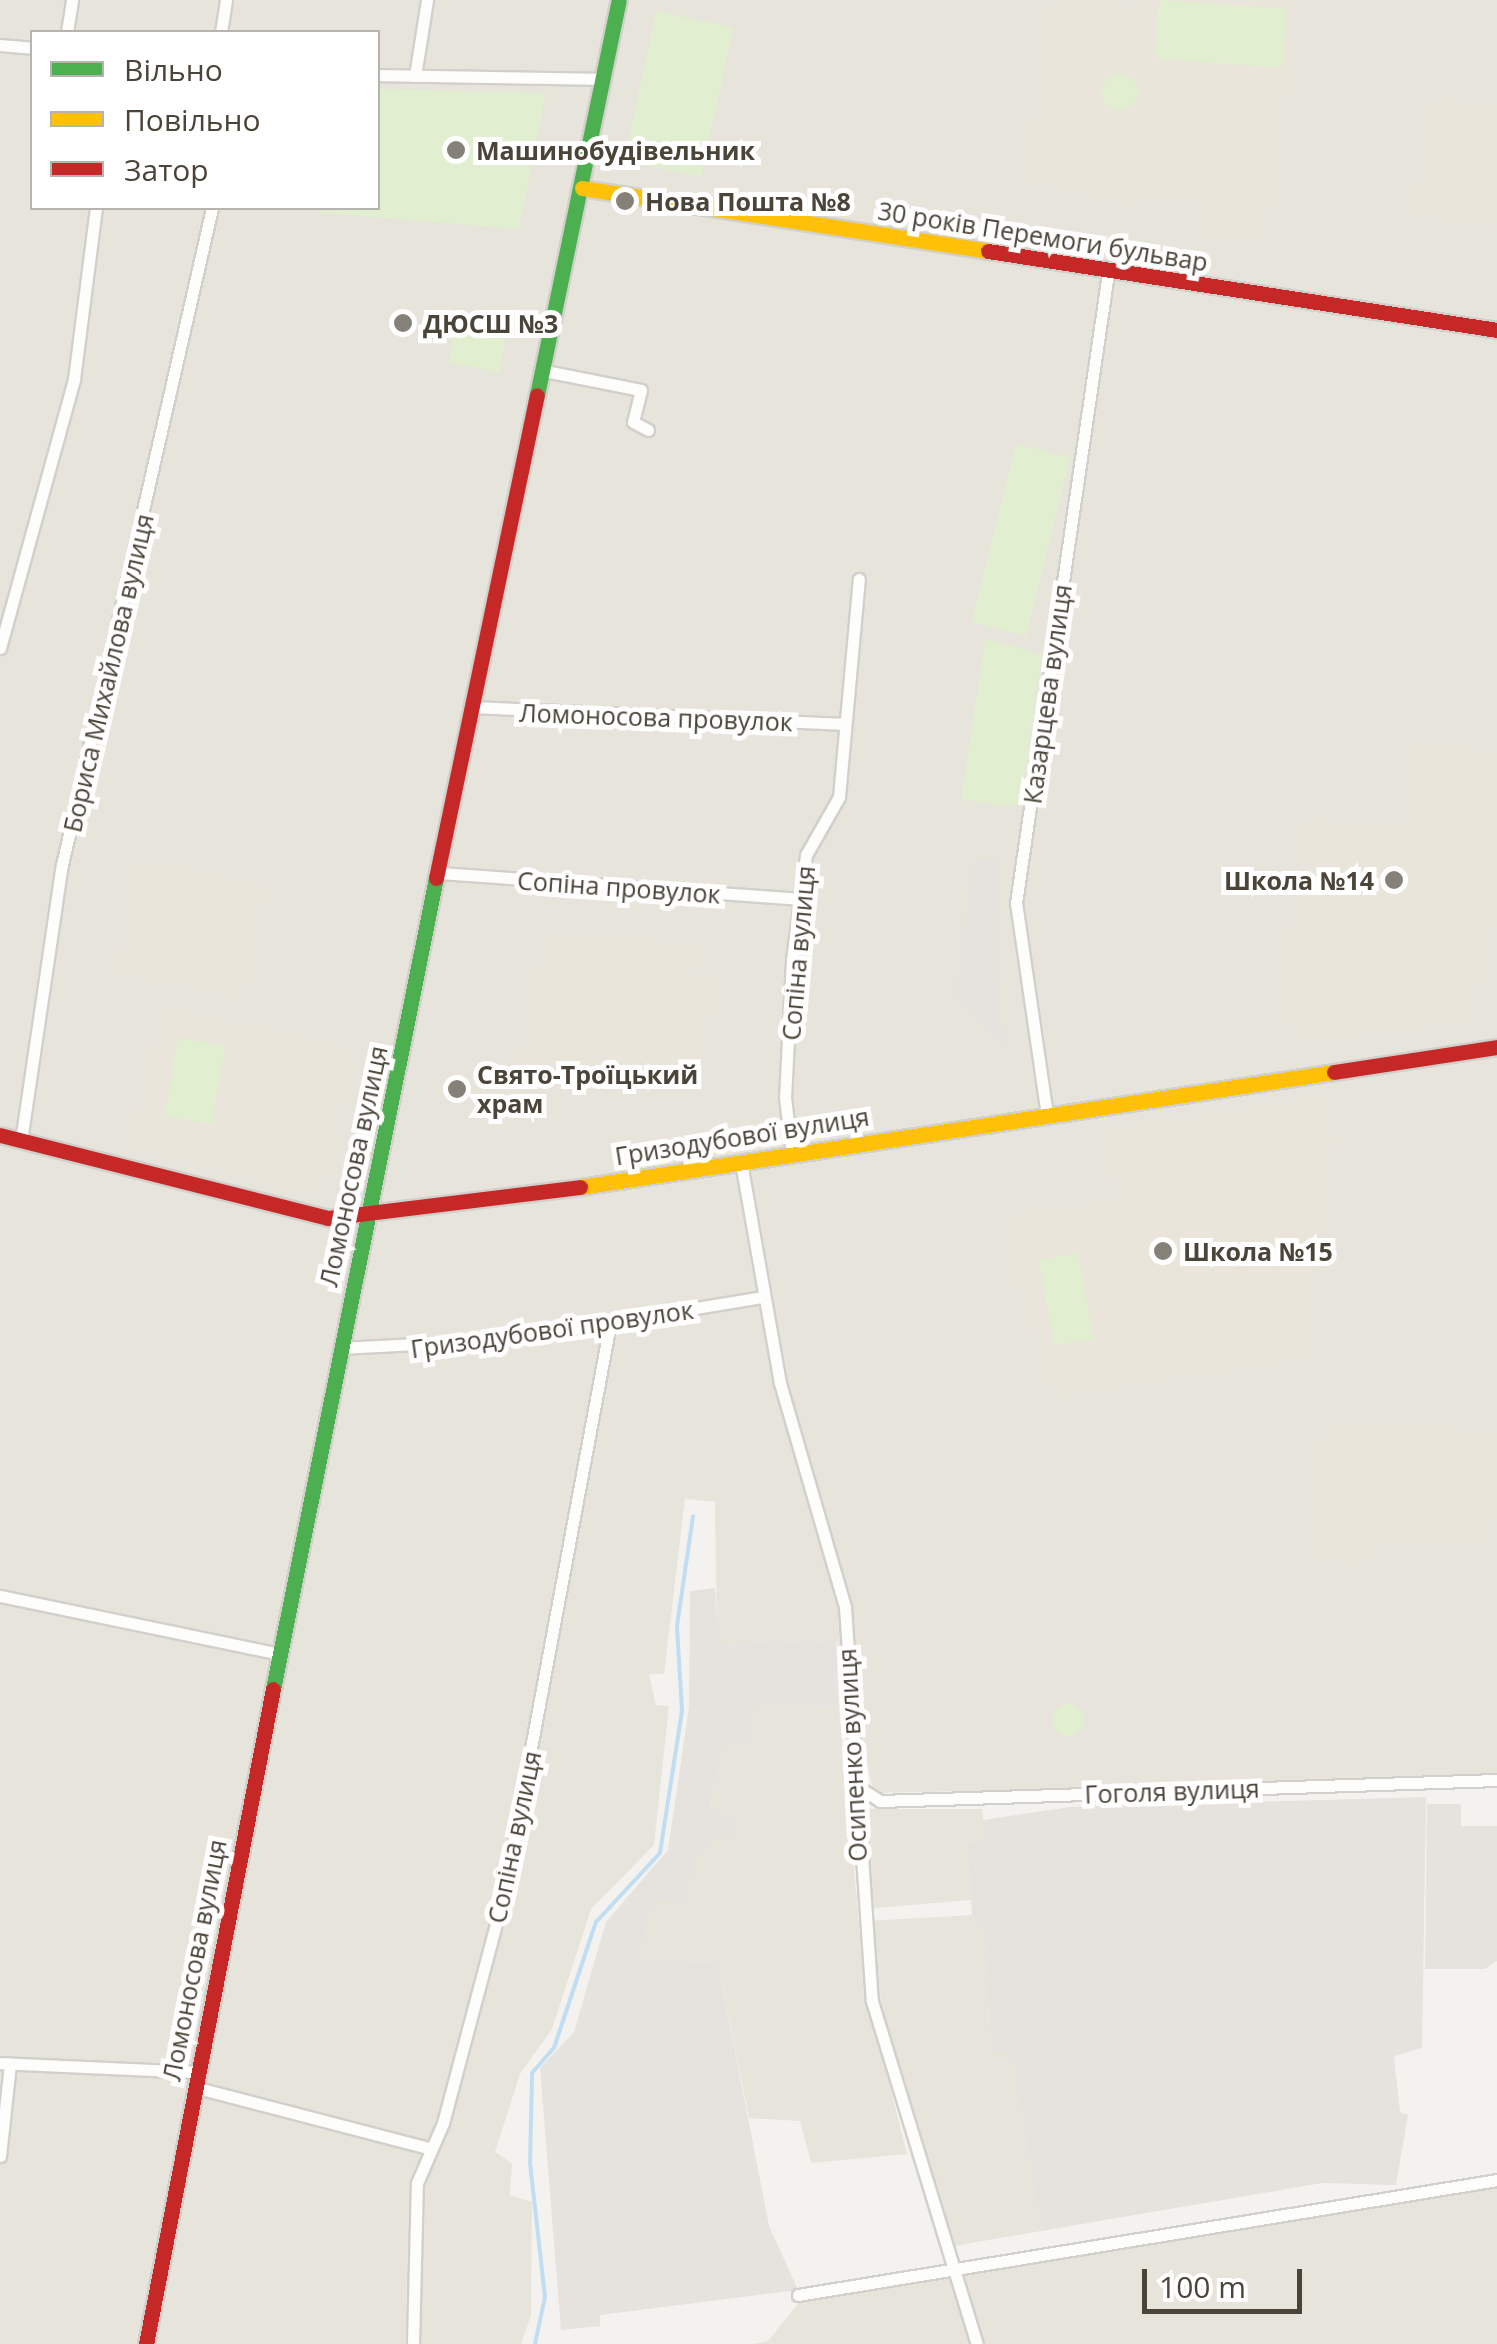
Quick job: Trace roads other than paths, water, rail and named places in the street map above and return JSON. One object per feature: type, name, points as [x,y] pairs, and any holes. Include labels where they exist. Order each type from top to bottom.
[{"type":"main road","name":"Ломоносова вулиця","points":[[146,2344],[366,1219],[619,0]]},
{"type":"main road","name":"30 років Перемоги бульвар","points":[[582,188],[1108,273],[1497,330]]},
{"type":"main road","name":"Гризодубової вулиця","points":[[0,1134],[328,1218],[366,1219],[1497,1047]]},
{"type":"street","points":[[67,30],[72,0]]},
{"type":"street","points":[[221,30],[226,0]]},
{"type":"street","points":[[414,76],[427,0]]},
{"type":"street","points":[[0,45],[30,48]]},
{"type":"street","points":[[380,76],[604,80]]},
{"type":"street","points":[[0,648],[74,379],[96,210]]},
{"type":"street","name":"Бориса Михайлова вулиця","points":[[21,1141],[62,865],[212,210]]},
{"type":"street","name":"Казарцева вулиця","points":[[1046,1115],[1016,903],[1108,273]]},
{"type":"street","points":[[540,370],[640,390],[634,422],[648,430]]},
{"type":"street","name":"Сопіна вулиця","points":[[792,1154],[784,1098],[800,899],[806,855],[839,797],[840,724],[859,580]]},
{"type":"street","name":"Ломоносова провулок","points":[[472,707],[840,724]]},
{"type":"street","name":"Сопіна провулок","points":[[438,873],[800,899]]},
{"type":"street","name":"Осипенко вулиця","points":[[741,1162],[762,1298],[845,1608],[853,1784],[872,2001],[977,2344]]},
{"type":"street","name":"Гризодубової провулок","points":[[340,1348],[372,1353],[610,1324],[762,1298]]},
{"type":"street","name":"Сопіна вулиця","points":[[413,2344],[416,2183],[428,2148],[443,2124],[504,1893],[610,1324]]},
{"type":"street","points":[[0,1596],[280,1654]]},
{"type":"street","name":"Гоголя вулиця","points":[[853,1784],[880,1801],[1497,1780]]},
{"type":"street","points":[[0,2156],[5,2064],[195,2079],[428,2148]]},
{"type":"street","points":[[798,2295],[955,2266],[1497,2180]]},
{"type":"waterway","points":[[535,2344],[545,2297],[530,2164],[532,2073],[554,2048],[596,1922],[660,1853],[682,1711],[677,1626],[693,1516]]},
{"type":"place","name":"Машинобудівельник","points":[[456,150]]},
{"type":"place","name":"Нова Пошта №8","points":[[625,201]]},
{"type":"place","name":"ДЮСШ №3","points":[[403,323]]},
{"type":"place","name":"Школа №14","points":[[1394,880]]},
{"type":"place","name":"Свято-Троїцький храм","points":[[457,1089]]},
{"type":"place","name":"Школа №15","points":[[1163,1251]]}]
